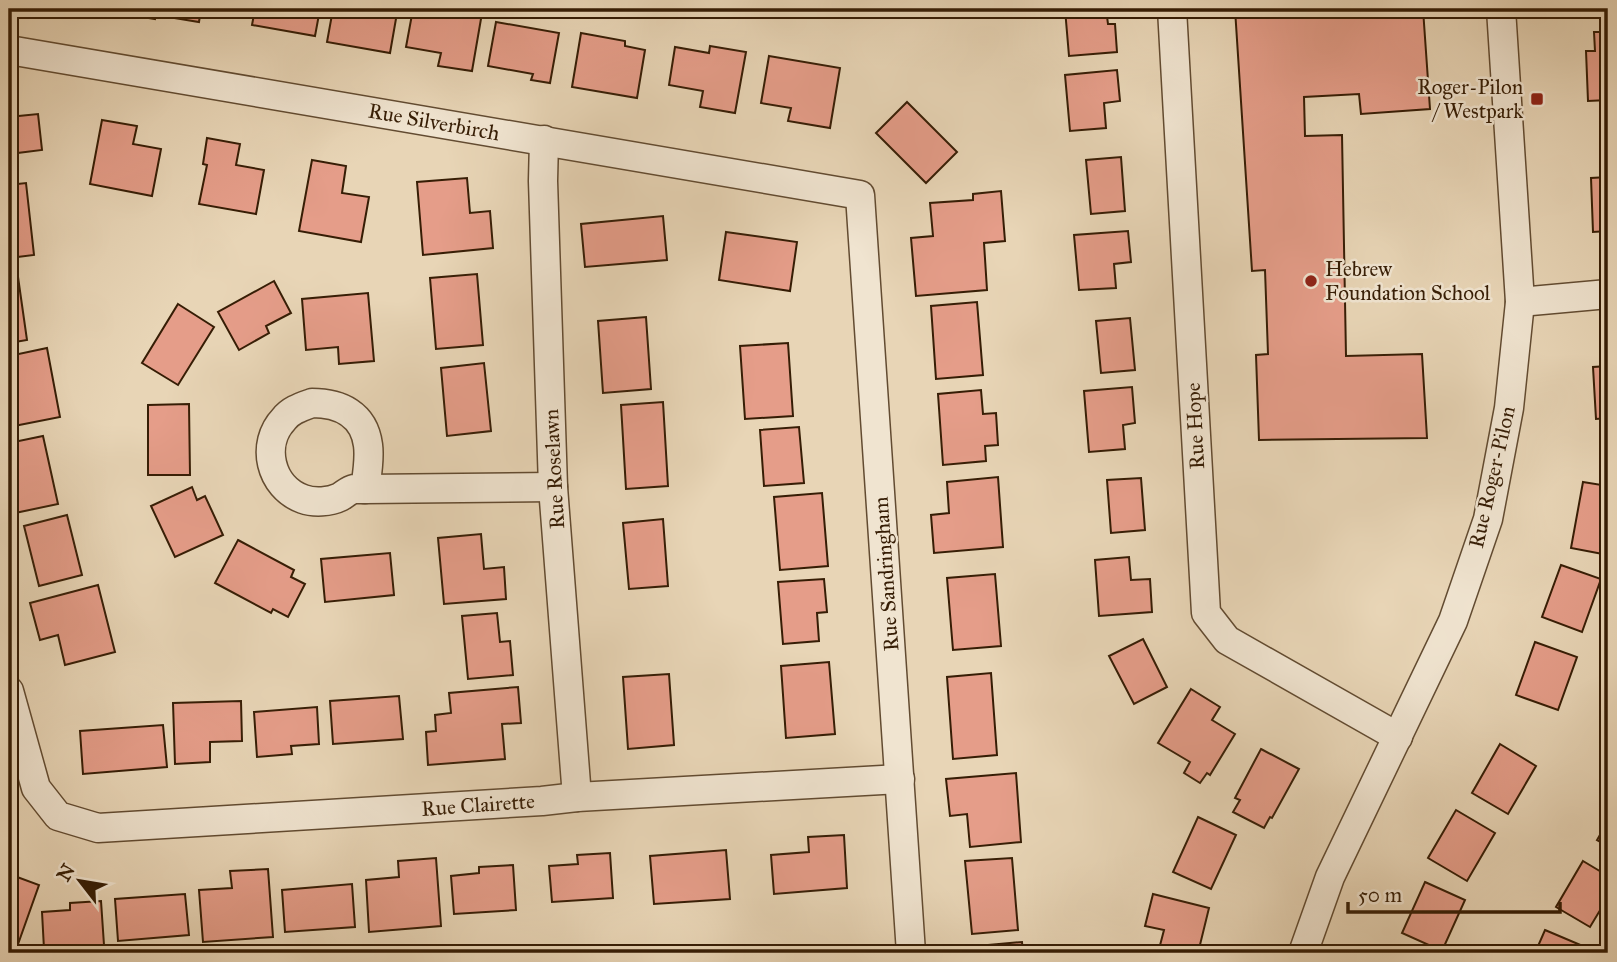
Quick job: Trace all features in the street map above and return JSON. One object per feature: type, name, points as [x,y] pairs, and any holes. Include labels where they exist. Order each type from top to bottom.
[{"type":"street","name":"Rue Hope","points":[[1172,9],[1206,613],[1227,640],[1398,737]]},
{"type":"street","name":"Rue Roger-Pilon","points":[[1303,953],[1330,877],[1453,621],[1488,519],[1509,408],[1520,302],[1501,9]]},
{"type":"street","name":"Rue Silverbirch","points":[[9,50],[860,195]]},
{"type":"street","name":"Rue Roselawn","points":[[544,140],[543,181],[554,487],[577,797]]},
{"type":"street","name":"Rue Sandringham","points":[[860,195],[911,953]]},
{"type":"street","points":[[1520,302],[1608,294]]},
{"type":"street","points":[[365,489],[554,487]]},
{"type":"street","name":"Rue Clairette","points":[[9,691],[36,788],[58,816],[98,828],[900,779]]},
{"type":"building","points":[[95,9],[157,9],[155,19]]},
{"type":"building","points":[[176,9],[201,9],[199,22],[174,18]]},
{"type":"building","points":[[255,9],[320,9],[315,36],[252,25]]},
{"type":"building","points":[[333,9],[372,9],[397,13],[390,53],[327,42]]},
{"type":"building","points":[[413,9],[458,9],[482,13],[472,71],[438,66],[441,53],[406,47]]},
{"type":"building","points":[[1065,9],[1106,9],[1108,24],[1115,24],[1117,52],[1069,56]]},
{"type":"building","points":[[1235,9],[1423,9],[1430,109],[1361,114],[1359,94],[1304,97],[1305,136],[1342,135],[1346,356],[1422,354],[1427,438],[1259,440],[1256,355],[1268,354],[1265,270],[1252,271]]},
{"type":"building","points":[[496,22],[559,33],[550,83],[531,80],[533,74],[488,66]]},
{"type":"building","points":[[1594,32],[1608,32],[1608,100],[1588,101],[1586,51],[1595,51]]},
{"type":"building","points":[[581,33],[625,41],[625,46],[645,50],[637,98],[572,87]]},
{"type":"building","points":[[710,46],[746,52],[735,113],[700,107],[703,91],[669,85],[675,47],[709,53]]},
{"type":"building","points":[[769,56],[840,68],[830,128],[788,121],[791,108],[761,103]]},
{"type":"building","points":[[1117,70],[1120,101],[1104,103],[1106,128],[1070,131],[1065,75]]},
{"type":"building","points":[[907,102],[957,152],[926,183],[876,133]]},
{"type":"building","points":[[38,114],[42,150],[9,154],[9,117]]},
{"type":"building","points":[[102,120],[137,126],[133,144],[161,149],[152,196],[90,184]]},
{"type":"building","points":[[207,138],[240,144],[236,165],[264,170],[256,214],[199,204],[207,165],[203,164]]},
{"type":"building","points":[[1121,157],[1125,211],[1091,214],[1086,160]]},
{"type":"building","points":[[312,160],[346,166],[342,193],[369,197],[361,242],[299,231]]},
{"type":"building","points":[[1608,177],[1608,231],[1593,232],[1591,178]]},
{"type":"building","points":[[467,178],[470,213],[490,211],[493,248],[423,255],[417,182]]},
{"type":"building","points":[[26,183],[34,255],[9,258],[9,185]]},
{"type":"building","points":[[1001,191],[1005,241],[984,243],[987,290],[916,296],[911,238],[933,236],[930,203],[973,200],[973,194]]},
{"type":"building","points":[[663,216],[667,260],[585,267],[581,224]]},
{"type":"building","points":[[1128,231],[1131,262],[1114,264],[1116,288],[1079,290],[1074,235]]},
{"type":"building","points":[[726,232],[797,242],[790,291],[719,280]]},
{"type":"building","points":[[17,270],[27,340],[9,343],[9,272]]},
{"type":"building","points":[[477,274],[483,345],[436,349],[430,278]]},
{"type":"building","points":[[274,281],[291,313],[266,326],[269,333],[239,350],[218,312]]},
{"type":"building","points":[[368,293],[374,361],[339,364],[338,347],[306,350],[302,299]]},
{"type":"building","points":[[977,302],[983,375],[936,379],[931,306]]},
{"type":"building","points":[[178,304],[214,327],[178,385],[142,363]]},
{"type":"building","points":[[646,317],[651,389],[603,393],[598,321]]},
{"type":"building","points":[[1130,318],[1135,370],[1101,373],[1096,321]]},
{"type":"building","points":[[788,343],[793,416],[745,419],[740,346]]},
{"type":"building","points":[[47,348],[60,417],[9,427],[9,356]]},
{"type":"building","points":[[484,363],[491,431],[447,436],[441,368]]},
{"type":"building","points":[[1608,366],[1608,418],[1596,419],[1593,367]]},
{"type":"building","points":[[1132,387],[1135,423],[1123,425],[1125,449],[1089,452],[1084,391]]},
{"type":"building","points":[[981,390],[983,414],[996,413],[998,445],[985,446],[986,461],[943,465],[938,394]]},
{"type":"building","points":[[663,402],[668,486],[626,489],[621,405]]},
{"type":"building","points":[[189,404],[190,475],[148,475],[148,405]]},
{"type":"building","points":[[799,427],[804,483],[764,486],[760,430]]},
{"type":"building","points":[[43,436],[58,504],[15,513],[9,481],[9,443]]},
{"type":"building","points":[[998,477],[1003,547],[934,553],[931,515],[949,513],[947,482]]},
{"type":"building","points":[[1141,478],[1145,530],[1111,533],[1107,480]]},
{"type":"building","points":[[1583,482],[1608,486],[1608,555],[1571,548]]},
{"type":"building","points":[[192,487],[197,500],[205,496],[223,535],[175,557],[151,506]]},
{"type":"building","points":[[822,493],[828,566],[780,570],[774,497]]},
{"type":"building","points":[[67,515],[82,575],[39,586],[24,526]]},
{"type":"building","points":[[663,519],[668,586],[629,589],[623,523]]},
{"type":"building","points":[[481,534],[484,569],[504,567],[506,599],[444,604],[438,538]]},
{"type":"building","points":[[238,540],[294,570],[291,577],[305,584],[288,617],[273,609],[271,613],[215,583]]},
{"type":"building","points":[[390,553],[394,595],[325,602],[321,559]]},
{"type":"building","points":[[1129,557],[1131,580],[1150,579],[1152,612],[1099,616],[1095,560]]},
{"type":"building","points":[[1561,565],[1601,579],[1582,632],[1542,617]]},
{"type":"building","points":[[995,574],[1001,646],[953,650],[947,578]]},
{"type":"building","points":[[824,579],[827,612],[817,613],[819,641],[783,644],[778,582]]},
{"type":"building","points":[[98,585],[115,652],[65,665],[58,635],[40,640],[30,603]]},
{"type":"building","points":[[497,613],[500,642],[510,641],[513,675],[468,679],[462,616]]},
{"type":"building","points":[[1143,639],[1167,687],[1134,704],[1109,656]]},
{"type":"building","points":[[1535,642],[1577,657],[1558,710],[1516,695]]},
{"type":"building","points":[[829,662],[835,734],[786,738],[781,666]]},
{"type":"building","points":[[991,673],[997,755],[953,759],[947,677]]},
{"type":"building","points":[[669,674],[674,745],[628,749],[623,677]]},
{"type":"building","points":[[518,687],[521,723],[502,724],[505,759],[428,765],[426,732],[436,731],[435,715],[451,713],[449,693]]},
{"type":"building","points":[[1191,689],[1220,707],[1212,720],[1235,734],[1210,775],[1207,773],[1200,783],[1184,773],[1190,762],[1158,743]]},
{"type":"building","points":[[399,696],[403,739],[333,744],[330,701]]},
{"type":"building","points":[[241,701],[242,741],[210,742],[210,762],[175,764],[173,703]]},
{"type":"building","points":[[317,707],[319,744],[291,746],[292,754],[257,757],[254,712]]},
{"type":"building","points":[[163,725],[167,767],[83,774],[80,731]]},
{"type":"building","points":[[1500,744],[1536,766],[1508,814],[1472,793]]},
{"type":"building","points":[[1261,749],[1299,769],[1264,828],[1233,812],[1240,800],[1235,798]]},
{"type":"building","points":[[1016,773],[1021,842],[970,847],[967,814],[950,816],[946,779]]},
{"type":"building","points":[[1456,810],[1495,833],[1467,881],[1428,858]]},
{"type":"building","points":[[1198,817],[1236,835],[1211,889],[1173,872]]},
{"type":"building","points":[[1608,821],[1608,846],[1597,840]]},
{"type":"building","points":[[844,835],[847,888],[774,894],[771,855],[809,852],[808,837]]},
{"type":"building","points":[[726,850],[730,899],[654,904],[650,856]]},
{"type":"building","points":[[610,853],[613,898],[552,902],[549,866],[578,864],[577,855]]},
{"type":"building","points":[[436,858],[441,926],[369,932],[366,880],[399,877],[398,861]]},
{"type":"building","points":[[1012,858],[1018,930],[972,934],[965,861]]},
{"type":"building","points":[[1583,861],[1608,876],[1608,897],[1590,927],[1556,907]]},
{"type":"building","points":[[513,865],[516,910],[454,914],[451,876],[479,873],[479,867]]},
{"type":"building","points":[[268,869],[273,937],[203,942],[199,890],[232,888],[230,871]]},
{"type":"building","points":[[9,874],[39,885],[17,947],[9,944]]},
{"type":"building","points":[[1425,882],[1465,900],[1442,951],[1402,933]]},
{"type":"building","points":[[352,884],[355,927],[285,932],[282,890]]},
{"type":"building","points":[[185,894],[189,935],[118,941],[115,899]]},
{"type":"building","points":[[1153,894],[1209,908],[1198,953],[1158,953],[1164,930],[1145,926]]},
{"type":"building","points":[[101,901],[104,945],[44,949],[42,912],[70,910],[70,903]]},
{"type":"building","points":[[1545,930],[1590,949],[1588,953],[1535,953]]},
{"type":"building","points":[[1022,942],[1023,953],[967,953],[967,947]]},
{"type":"place","name":"Roger-Pilon / Westpark","points":[[1537,99]]},
{"type":"place","name":"Hebrew Foundation School","points":[[1311,281]]}]
